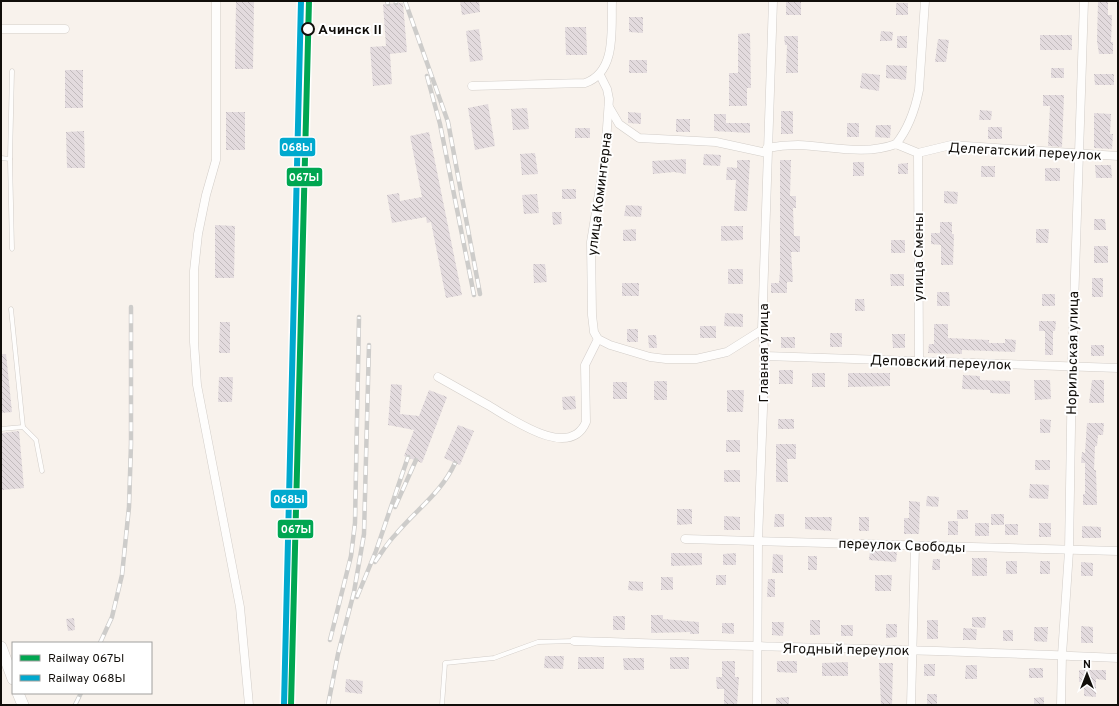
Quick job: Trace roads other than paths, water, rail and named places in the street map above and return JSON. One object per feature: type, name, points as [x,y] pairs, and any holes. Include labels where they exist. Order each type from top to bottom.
[{"type":"main road","points":[[1,647],[12,676]]},
{"type":"main road","points":[[18,694],[23,705]]},
{"type":"street","points":[[216,1],[216,160],[206,195],[198,234],[194,271],[194,342],[197,385],[240,606],[250,705]]},
{"type":"street","points":[[472,86],[585,83],[600,75],[608,59],[612,1]]},
{"type":"street","name":"Главная улица","points":[[757,705],[758,540],[765,356],[762,330],[773,1]]},
{"type":"street","points":[[609,107],[619,124],[639,138],[716,142],[767,151],[798,145],[852,150],[889,147],[896,144],[905,131],[917,102],[925,1]]},
{"type":"street","name":"Норильская улица","points":[[1061,705],[1062,655],[1069,551],[1072,366],[1084,1]]},
{"type":"street","points":[[1,29],[65,29]]},
{"type":"street","name":"улица Коминтерна","points":[[598,339],[594,332],[592,315],[590,242],[605,157],[609,107],[608,93],[600,75]]},
{"type":"street","points":[[896,144],[918,153]]},
{"type":"street","name":"Делегатский переулок","points":[[918,153],[951,145],[1118,156]]},
{"type":"street","name":"улица Смены","points":[[918,153],[918,362]]},
{"type":"street","points":[[438,377],[528,430],[551,437],[567,438],[584,427],[586,422],[584,372],[587,358],[598,339],[610,346],[650,357],[666,359],[696,359],[728,352],[762,330]]},
{"type":"street","name":"Деповский переулок","points":[[765,356],[1118,368]]},
{"type":"street","name":"переулок Свободы","points":[[685,539],[758,540],[1069,551],[1118,551]]},
{"type":"street","points":[[910,705],[915,546]]},
{"type":"street","name":"Ягодный переулок","points":[[574,641],[757,648],[912,650],[1118,658]]},
{"type":"lane","points":[[12,72],[10,158],[12,249]]},
{"type":"lane","points":[[1,158],[10,158]]},
{"type":"lane","points":[[11,309],[23,426],[36,440],[42,471]]},
{"type":"lane","points":[[1,429],[23,426]]},
{"type":"lane","points":[[442,705],[445,663],[494,658],[538,642],[574,641]]},
{"type":"railway","points":[[405,1],[448,122],[480,294]]},
{"type":"railway","points":[[427,76],[440,124],[474,295]]},
{"type":"railway","points":[[100,642],[112,617],[122,575],[129,507],[131,444],[131,307]]},
{"type":"railway","points":[[330,640],[351,556],[355,523],[359,317]]},
{"type":"railway","points":[[328,705],[338,654],[354,592],[364,534],[369,345]]},
{"type":"railway","points":[[357,597],[376,551],[408,457]]},
{"type":"railway","points":[[395,507],[416,460]]},
{"type":"railway","points":[[375,562],[393,537],[436,492],[450,473],[455,463]]},
{"type":"railway","points":[[75,705],[80,694]]},
{"type":"rail line","name":"068Ы","points":[[284,705],[301,1]]},
{"type":"rail line","name":"067Ы","points":[[291,705],[309,1]]},
{"type":"place","name":"Ачинск II","points":[[308,29]]}]
